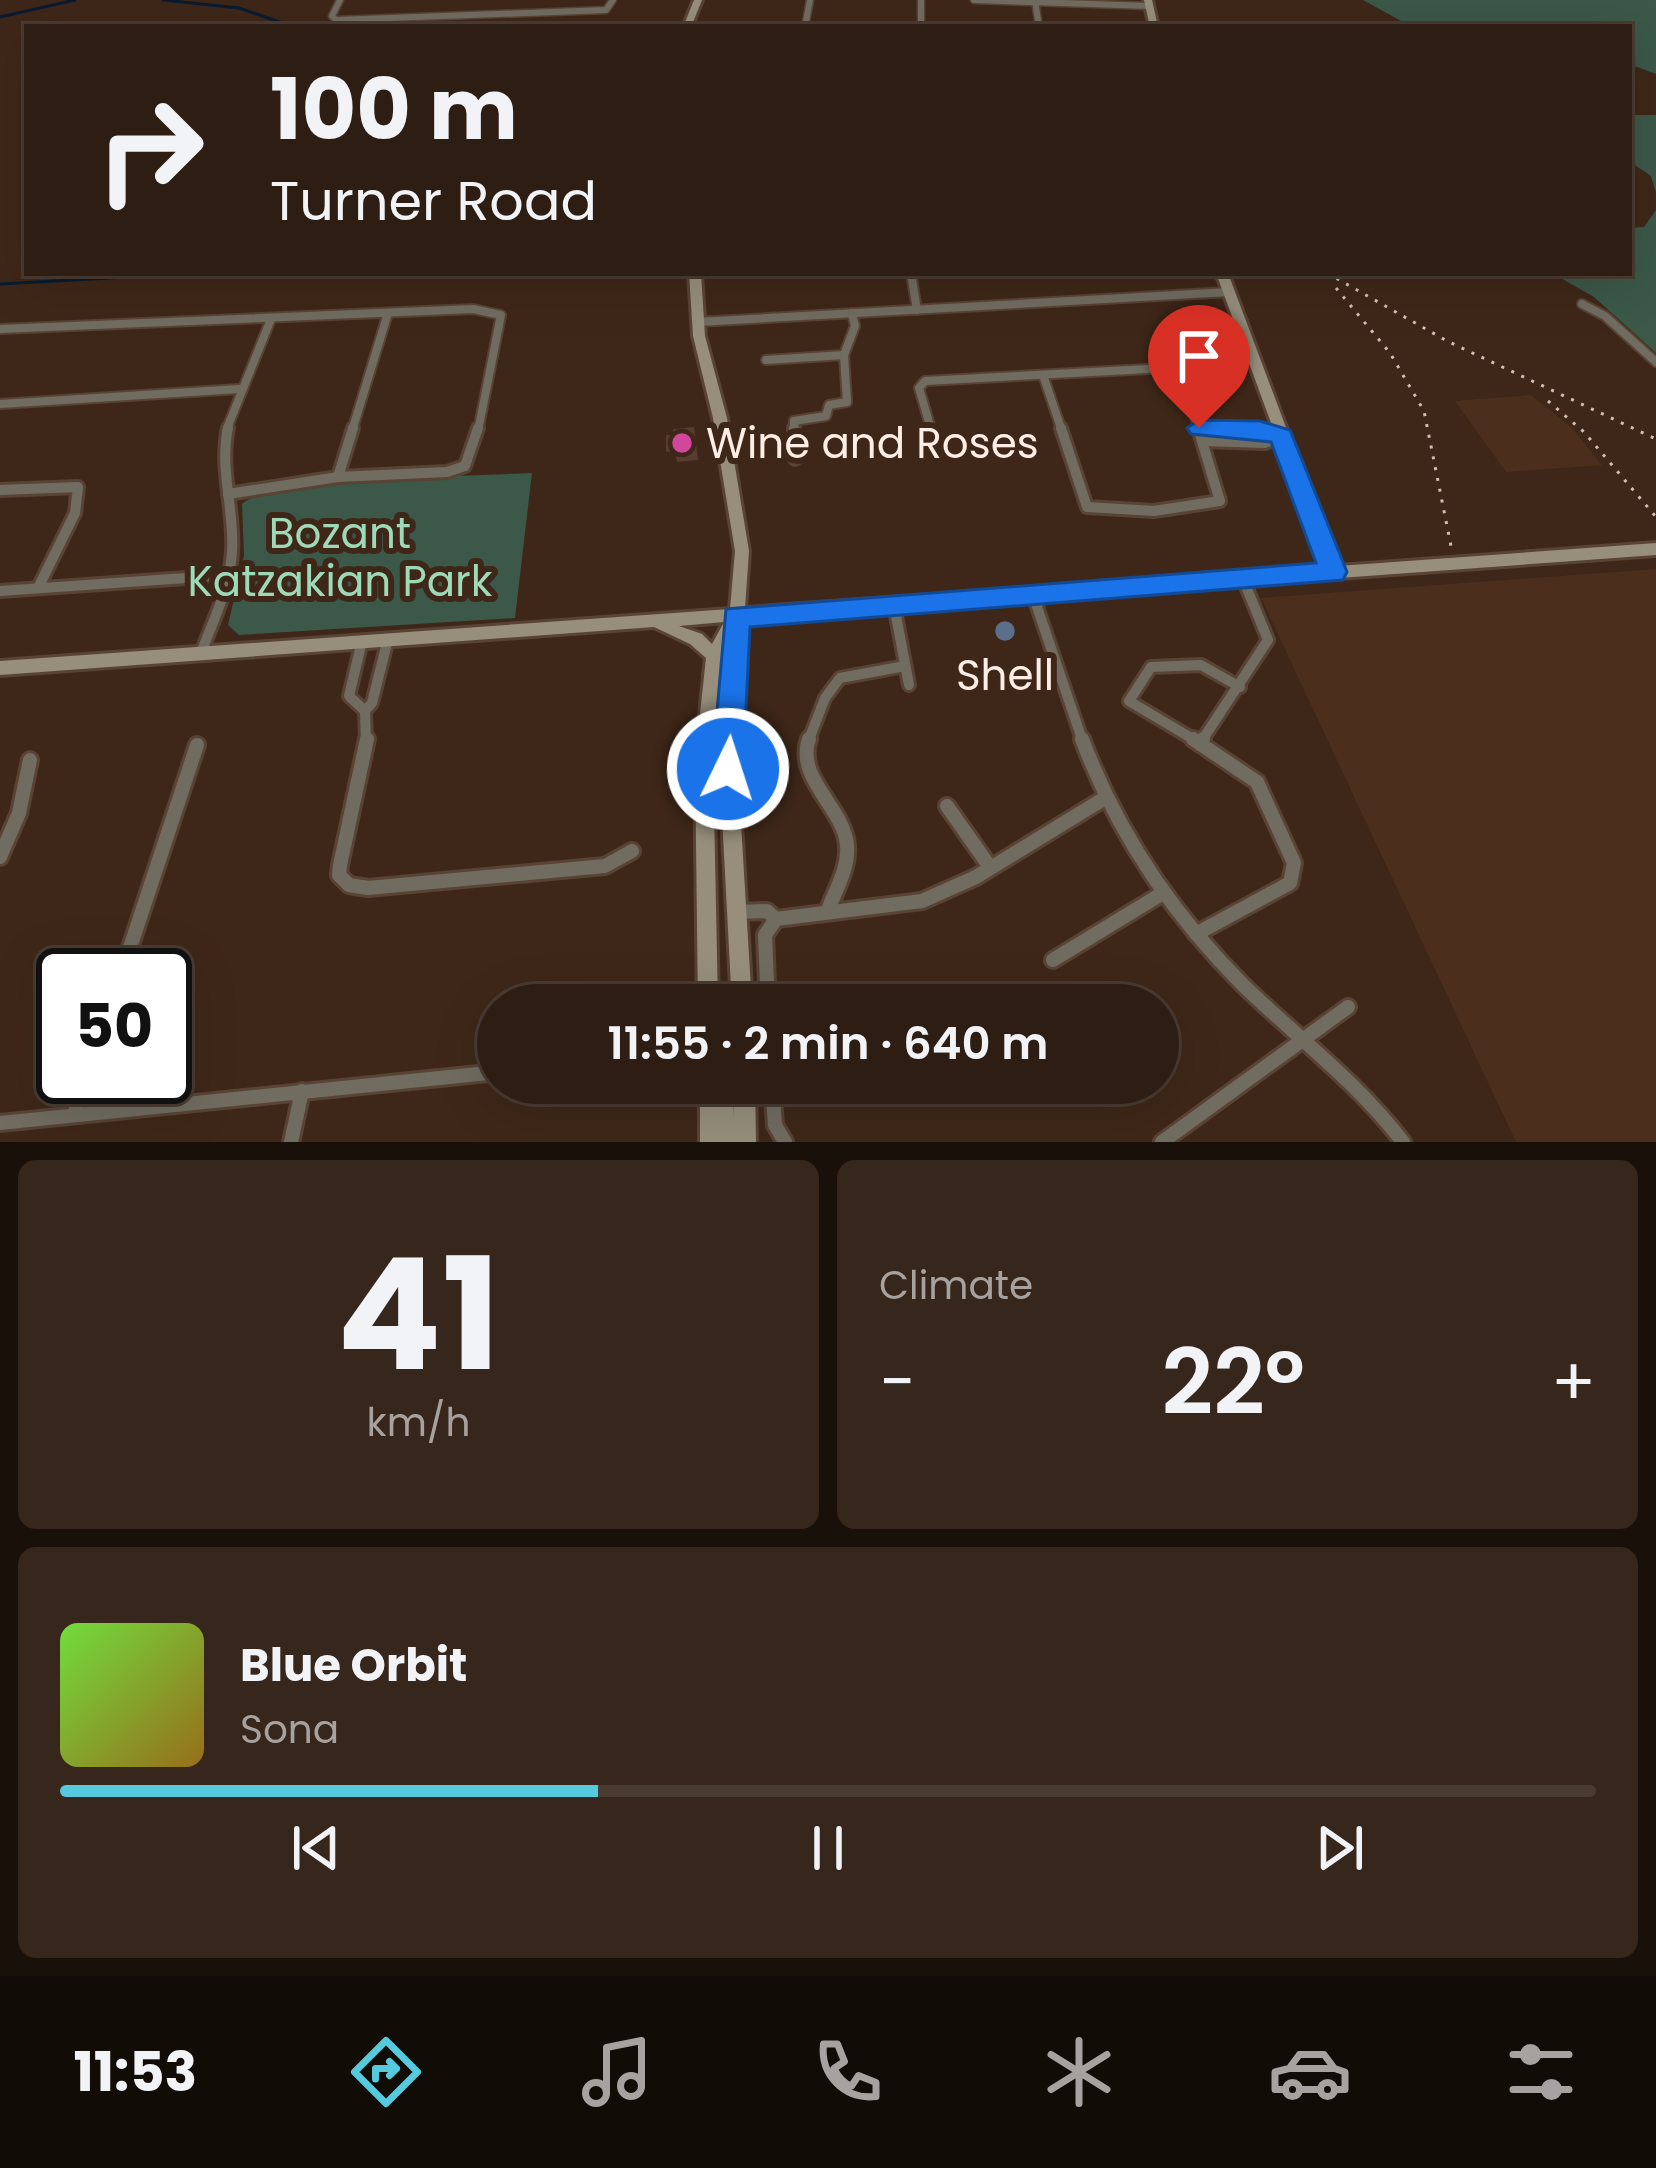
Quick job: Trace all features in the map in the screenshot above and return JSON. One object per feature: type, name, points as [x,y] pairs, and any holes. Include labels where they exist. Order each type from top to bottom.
[{"type":"main road","points":[[695,276],[697,322],[741,540],[728,796],[741,984]]},
{"type":"main road","points":[[1223,276],[1333,572]]},
{"type":"main road","points":[[0,668],[1656,549]]},
{"type":"main road","points":[[708,984],[704,760],[714,656],[736,617]]},
{"type":"main road","points":[[652,622],[696,639],[714,656]]},
{"type":"main road","points":[[710,1104],[711,1142]]},
{"type":"main road","points":[[722,1104],[724,1142]]},
{"type":"main road","points":[[744,1104],[745,1142]]},
{"type":"street","points":[[340,0],[332,18],[357,20],[606,10],[613,0]]},
{"type":"street","points":[[974,0],[1149,3]]},
{"type":"street","points":[[911,276],[917,310]]},
{"type":"street","points":[[697,322],[1228,292]]},
{"type":"street","points":[[1582,304],[1611,320],[1656,362]]},
{"type":"street","points":[[0,329],[388,313],[496,310],[501,315],[471,460],[447,472],[338,477],[228,494]]},
{"type":"street","points":[[338,477],[388,313]]},
{"type":"street","points":[[795,459],[794,421],[826,416],[829,405],[847,402],[844,355],[851,329],[845,327],[847,314]]},
{"type":"street","points":[[201,653],[229,575],[233,533],[224,446],[239,388],[272,319]]},
{"type":"street","points":[[766,359],[844,355]]},
{"type":"street","points":[[931,429],[919,388],[922,383],[1043,375],[1174,369],[1184,379],[1220,493],[1217,505],[1094,512],[1087,507],[1043,375]]},
{"type":"street","points":[[0,404],[239,388]]},
{"type":"street","points":[[1199,428],[1260,429],[1282,436]]},
{"type":"street","points":[[1203,441],[1265,443],[1282,436]]},
{"type":"street","points":[[0,490],[78,487],[76,514],[38,588]]},
{"type":"street","points":[[0,590],[229,575]]},
{"type":"street","points":[[1200,744],[1268,636],[1243,579]]},
{"type":"street","points":[[1033,595],[1065,704],[1105,798],[1163,893],[1196,934],[1373,1106],[1403,1142]]},
{"type":"street","points":[[894,605],[908,685]]},
{"type":"street","points":[[388,639],[365,711],[369,730],[340,865],[342,881],[368,888],[605,866],[632,851]]},
{"type":"street","points":[[362,641],[349,696],[365,711]]},
{"type":"street","points":[[1196,934],[1290,883],[1294,863],[1256,782],[1129,701],[1150,667],[1202,665],[1240,686]]},
{"type":"street","points":[[828,910],[846,866],[847,844],[841,821],[818,788],[806,752],[825,698],[840,679],[860,671],[905,666]]},
{"type":"street","points":[[351,685],[376,683]]},
{"type":"street","points":[[130,948],[197,745]]},
{"type":"street","points":[[0,857],[19,813],[30,760]]},
{"type":"street","points":[[767,984],[765,935],[776,919],[828,910],[900,907],[990,867],[1105,798]]},
{"type":"street","points":[[947,806],[990,867]]},
{"type":"street","points":[[1053,960],[1163,893]]},
{"type":"street","points":[[738,912],[767,911],[776,919]]},
{"type":"street","points":[[1167,1141],[1348,1006]]},
{"type":"street","points":[[0,1123],[477,1074]]},
{"type":"street","points":[[291,1142],[302,1091]]},
{"type":"street","points":[[74,1115],[77,1104]]},
{"type":"street","points":[[774,1104],[775,1125],[785,1142]]},
{"type":"shaded area","points":[[1531,395],[1572,428],[1602,465],[1506,472],[1455,401]]},
{"type":"shaded area","points":[[1656,569],[1656,1142],[1516,1142],[1261,598]]},
{"type":"green space","points":[[1363,0],[1656,0],[1656,74],[1632,65],[1632,24],[1407,24]]},
{"type":"green space","points":[[1632,115],[1656,115],[1656,193],[1651,176],[1632,163]]},
{"type":"green space","points":[[1656,210],[1656,353],[1594,297],[1557,276],[1632,276],[1632,228],[1644,227]]},
{"type":"green space","name":"Bozant Katzakian Park","points":[[532,473],[515,618],[239,635],[228,625],[244,556],[242,504],[260,495],[332,484]]},
{"type":"building","name":"Wine and Roses","points":[[694,427],[698,460],[677,462],[675,451],[666,452],[666,435],[673,435],[673,429]]},
{"type":"waterway","points":[[0,17],[75,0]]},
{"type":"waterway","points":[[163,0],[239,8],[285,24]]},
{"type":"waterway","points":[[0,284],[146,276]]},
{"type":"railway","points":[[1332,276],[1447,341],[1656,439]]},
{"type":"railway","points":[[1336,288],[1390,353],[1424,411],[1451,546]]},
{"type":"railway","points":[[1548,401],[1584,432],[1656,517]]},
{"type":"place","name":"Wine and Roses","points":[[682,443]]},
{"type":"place","name":"Shell","points":[[1005,631]]},
{"type":"route","points":[[728,769],[736,617],[1333,572],[1282,436],[1260,429],[1199,428]]}]
